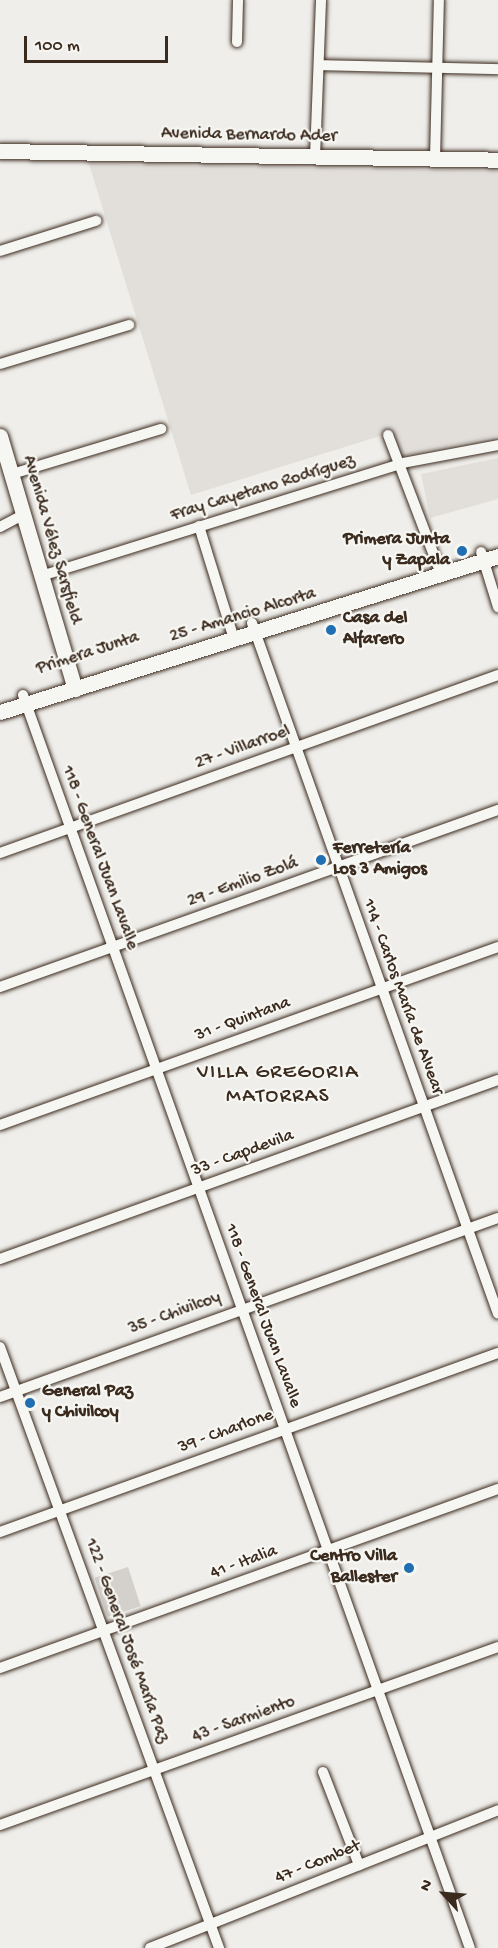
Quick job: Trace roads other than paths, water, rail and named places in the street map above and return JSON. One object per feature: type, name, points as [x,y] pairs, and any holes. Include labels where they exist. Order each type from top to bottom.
[{"type":"main road","name":"Avenida Bernardo Ader","points":[[0,152],[498,160]]},
{"type":"main road","name":"Avenida Vélez Sarsfield","points":[[0,436],[74,685]]},
{"type":"main road","name":"Primera Junta","points":[[0,702],[25,700],[74,685],[482,557],[498,547]]},
{"type":"main road","points":[[482,557],[498,556]]},
{"type":"main road","points":[[0,712],[25,700]]},
{"type":"street","points":[[237,42],[238,0]]},
{"type":"street","points":[[315,157],[321,0]]},
{"type":"street","points":[[435,159],[439,0]]},
{"type":"street","points":[[319,65],[498,69]]},
{"type":"street","points":[[0,251],[96,221]]},
{"type":"street","points":[[0,364],[129,325]]},
{"type":"street","points":[[12,474],[161,429]]},
{"type":"street","points":[[388,435],[394,457],[402,463],[439,569]]},
{"type":"street","name":"Fray Cayetano Rodríguez","points":[[42,576],[402,463],[498,445]]},
{"type":"street","points":[[0,527],[24,515]]},
{"type":"street","points":[[200,526],[233,634]]},
{"type":"street","points":[[482,557],[498,607]]},
{"type":"street","name":"114 - Carlos María de Alvear","points":[[254,628],[380,989],[498,1314]]},
{"type":"street","name":"27 - Villarroel","points":[[0,853],[498,675]]},
{"type":"street","name":"118 - General Juan Lavalle","points":[[25,700],[470,1948]]},
{"type":"street","name":"29 - Emilio Zolá","points":[[0,987],[114,949],[338,866],[498,810]]},
{"type":"street","name":"31 - Quintana","points":[[0,1125],[498,947]]},
{"type":"street","name":"33 - Capdevila","points":[[0,1259],[423,1105],[498,1080]]},
{"type":"street","name":"35 - Chivilcoy","points":[[0,1397],[241,1307],[498,1218]]},
{"type":"street","name":"122 - General José María Paz","points":[[0,1347],[219,1948]]},
{"type":"street","name":"39 - Charlone","points":[[0,1532],[498,1353]]},
{"type":"street","name":"41 - Italia","points":[[0,1668],[498,1489]]},
{"type":"street","name":"43 - Sarmiento","points":[[0,1825],[498,1647]]},
{"type":"street","points":[[323,1772],[359,1864]]},
{"type":"street","name":"47 - Combet","points":[[150,1948],[498,1810]]},
{"type":"place","name":"Primera Junta y Zapala","points":[[462,551]]},
{"type":"place","name":"Casa del Alfarero","points":[[331,630]]},
{"type":"place","name":"Ferretería Los 3 Amigos","points":[[321,860]]},
{"type":"place","name":"General Paz y Chivilcoy","points":[[30,1403]]},
{"type":"place","name":"Centro Villa Ballester","points":[[409,1568]]},
{"type":"district","name":"VILLA GREGORIA MATORRAS","points":[[278,1086]]}]
